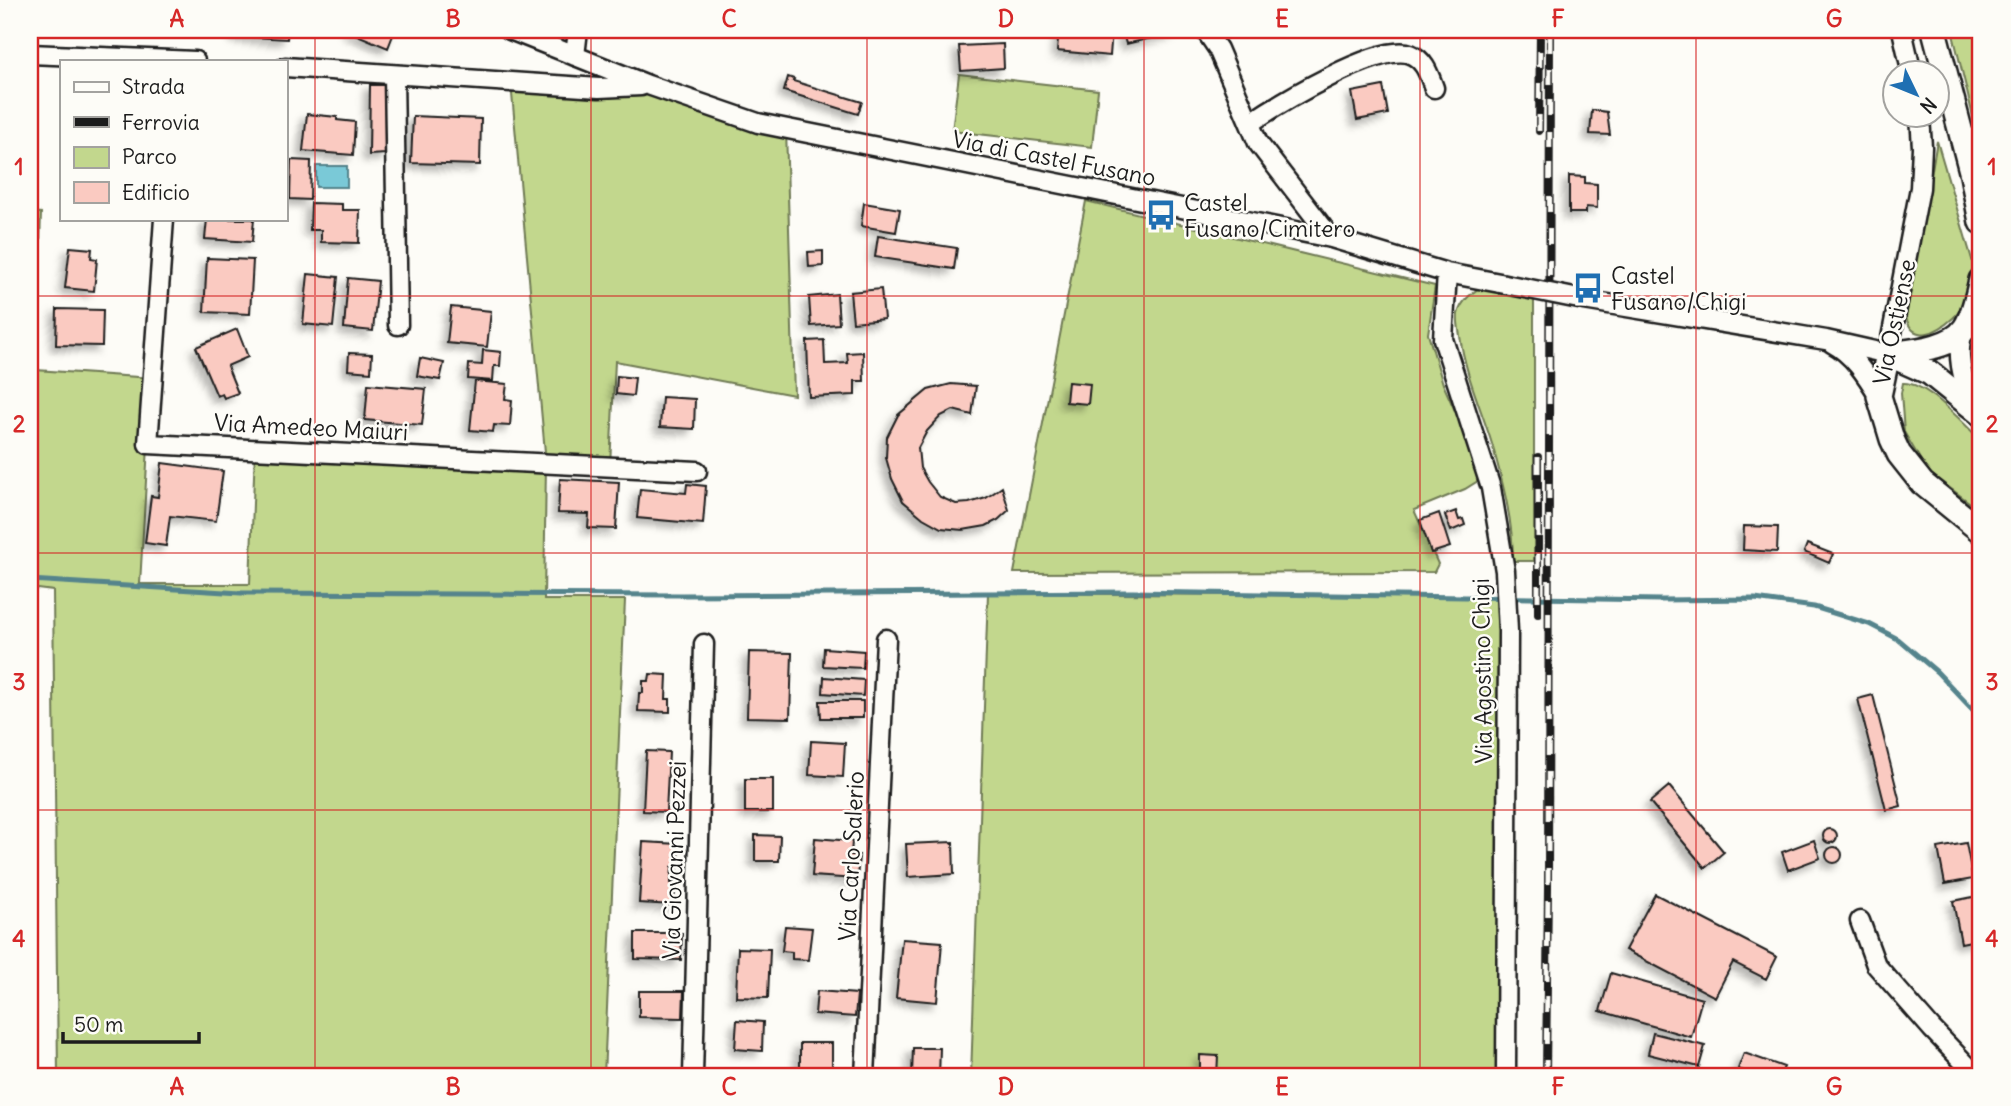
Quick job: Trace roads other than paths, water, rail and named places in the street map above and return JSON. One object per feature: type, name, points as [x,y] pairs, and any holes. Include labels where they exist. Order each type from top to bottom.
[{"type":"main road","points":[[1934,30],[1977,182],[1981,222]]},
{"type":"main road","points":[[1888,354],[1935,346],[1973,324],[1981,281]]},
{"type":"main road","points":[[1888,354],[1930,373],[1948,386],[1978,416]]},
{"type":"main road","name":"Via Ostiense","points":[[1888,354],[1878,396],[1892,439],[1908,467],[1938,498],[1981,531]]},
{"type":"street","name":"Via di Castel Fusano","points":[[510,30],[648,85],[758,123],[1331,238],[1447,273],[1584,300],[1826,340],[1888,354]]},
{"type":"street","points":[[575,56],[578,30]]},
{"type":"street","points":[[1205,30],[1218,49],[1258,142],[1331,238]]},
{"type":"street","points":[[1218,30],[1218,49]]},
{"type":"street","points":[[1902,30],[1909,60]]},
{"type":"street","points":[[1250,122],[1284,100],[1351,67],[1396,51],[1412,54],[1426,66],[1434,88]]},
{"type":"street","points":[[30,54],[154,60]]},
{"type":"street","points":[[287,67],[598,88],[648,85]]},
{"type":"street","points":[[598,88],[610,69]]},
{"type":"street","points":[[394,75],[398,325]]},
{"type":"street","name":"Via Ostiense","points":[[1888,354],[1920,188],[1921,130]]},
{"type":"street","name":"Via Amedeo Maiuri","points":[[164,220],[148,444],[697,471]]},
{"type":"street","name":"Via Agostino Chigi","points":[[1447,273],[1443,339],[1491,488],[1505,571],[1508,631],[1506,1076]]},
{"type":"street","points":[[1973,324],[1961,347],[1966,388],[1978,416]]},
{"type":"street","points":[[1826,340],[1851,358],[1878,396]]},
{"type":"street","name":"Via Carlo Salerio","points":[[865,1076],[886,639]]},
{"type":"street","name":"Via Giovanni Pezzei","points":[[692,1076],[704,644]]},
{"type":"street","points":[[1860,921],[1876,965],[1978,1076]]},
{"type":"water","points":[[316,166],[347,166],[347,187],[316,187]]},
{"type":"waterway","points":[[30,580],[241,593],[681,595],[1132,592],[1755,599],[1814,607],[1869,624],[1898,639],[1937,672],[1974,711],[1981,724]]},
{"type":"railway","points":[[1539,131],[1540,30]]},
{"type":"railway","points":[[1546,1076],[1550,30]]},
{"type":"railway","points":[[1538,457],[1538,614]]},
{"type":"place","name":"Castel Fusano/Cimitero","points":[[1161,215]]},
{"type":"place","name":"Castel Fusano/Chigi","points":[[1588,288]]}]
